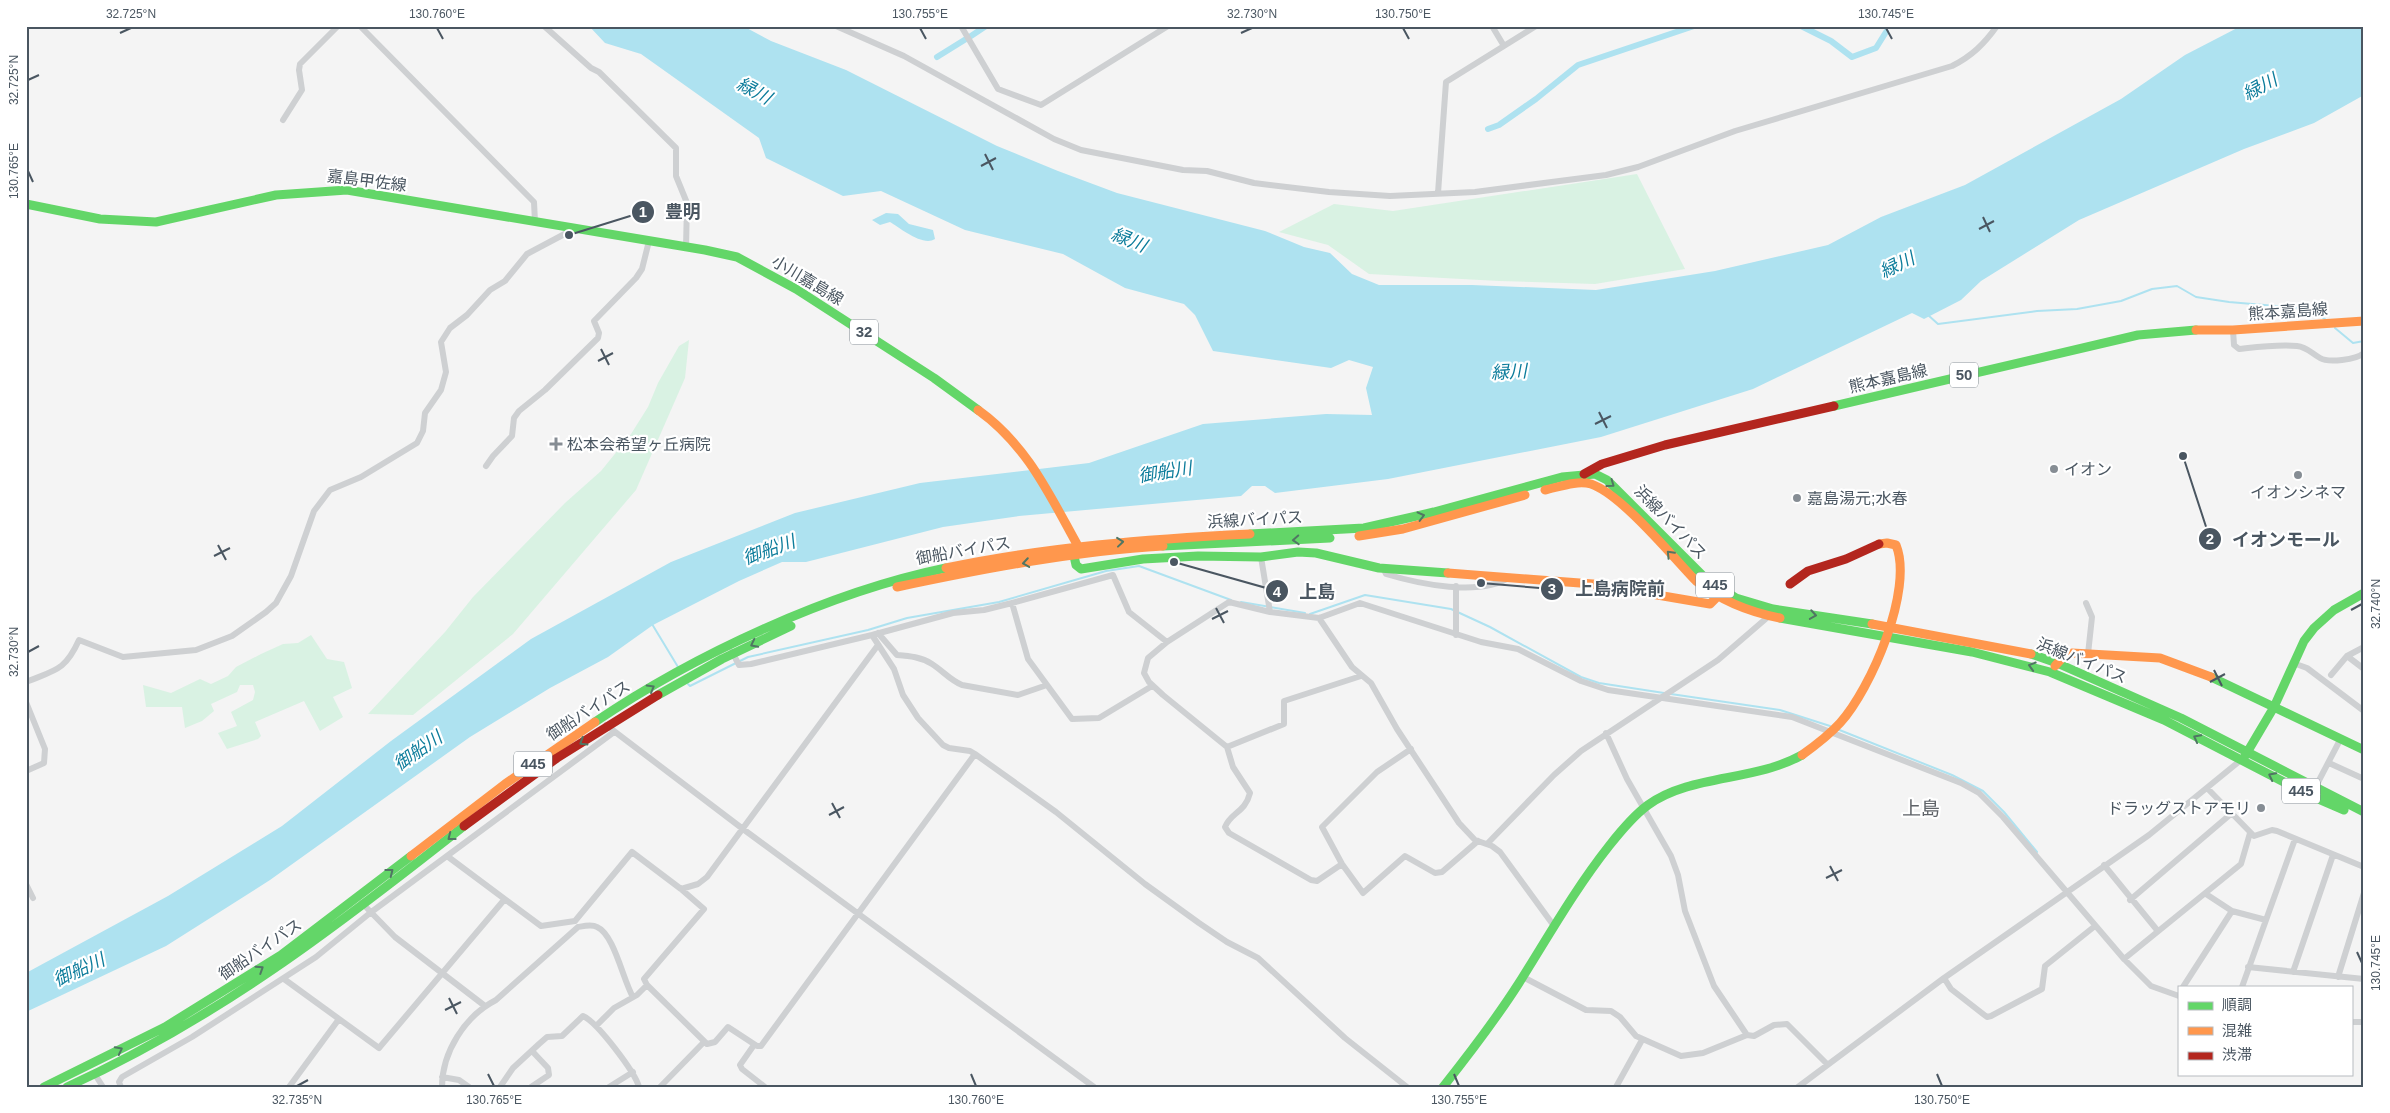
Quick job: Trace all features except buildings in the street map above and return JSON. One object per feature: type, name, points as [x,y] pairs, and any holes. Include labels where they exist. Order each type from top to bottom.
[{"type":"main road","name":"嘉島甲佐線","points":[[26,204],[99,218],[144,222],[188,216],[281,194],[314,189],[347,190],[705,250]]},
{"type":"main road","name":"小川嘉島線","points":[[705,250],[737,257],[796,289],[996,422],[1021,453],[1068,534],[1075,550]]},
{"type":"main road","name":"熊本嘉島線","points":[[1577,483],[1584,474],[1602,464],[1665,445],[2138,335],[2181,330],[2233,330],[2364,322]]},
{"type":"main road","name":"浜線バイパス","points":[[1075,550],[1137,540],[1364,528],[1434,512],[1562,477],[1595,474],[1607,480],[1616,488],[1721,594]]},
{"type":"main road","name":"浜線バイパス","points":[[1075,550],[1373,534],[1437,521],[1559,486],[1577,483],[1590,484],[1609,493],[1623,505],[1696,581],[1721,594],[1771,612],[1886,638],[1980,654],[2050,672],[2164,720],[2307,794],[2364,819]]},
{"type":"main road","points":[[1443,1087],[1504,1007],[1554,926],[1608,849],[1642,809],[1679,789],[1765,772],[1809,750],[1832,732],[1863,694],[1889,627],[1902,568],[1901,554],[1896,545],[1890,543],[1880,544],[1842,561],[1806,571],[1796,576],[1790,584]]},
{"type":"main road","points":[[1075,550],[1076,565],[1081,569],[1142,559],[1198,556],[1261,557],[1298,552],[1316,553],[1384,568],[1511,576],[1593,584],[1710,604],[1721,594]]},
{"type":"main road","name":"御船バイパス","points":[[44,1087],[90,1065],[199,1007],[281,955],[361,902],[505,784],[601,718],[729,645],[806,611],[911,575],[969,563],[1075,550]]},
{"type":"main road","name":"御船バイパス","points":[[67,1087],[94,1075],[163,1038],[254,982],[518,786],[692,676],[733,654],[810,617],[877,593],[957,574],[1075,550]]},
{"type":"main road","points":[[2241,760],[2248,752],[2274,707],[2300,646],[2314,628],[2334,610],[2364,593]]},
{"type":"main road","name":"浜線バイパス","points":[[1771,612],[1889,627],[2031,654],[2057,663],[2181,718],[2364,812]]},
{"type":"main road","points":[[2050,672],[2068,654],[2160,658],[2194,669],[2364,750]]},
{"type":"street","points":[[283,120],[302,90],[300,64],[338,26]]},
{"type":"street","points":[[360,26],[534,202],[535,222]]},
{"type":"street","points":[[544,26],[599,72],[676,148],[676,176],[687,203],[686,248]]},
{"type":"street","points":[[836,26],[904,56],[1054,139],[1081,150],[1183,170],[1207,171],[1254,183],[1328,192],[1390,196],[1438,192],[1475,192],[1606,175],[1638,167],[1735,131],[1952,66],[1970,57],[1984,44],[1997,26]]},
{"type":"street","points":[[961,26],[998,89],[1041,105],[1168,26]]},
{"type":"street","points":[[1492,26],[1504,46]]},
{"type":"street","points":[[1438,192],[1446,82],[1536,26]]},
{"type":"street","points":[[26,682],[60,669],[73,653],[79,640],[123,657],[196,650],[232,636],[266,612],[276,603],[291,576],[314,511],[330,490],[361,477],[417,443],[423,431],[425,413],[441,390],[446,372],[441,342],[450,328],[467,315],[490,290],[504,281],[527,254],[574,229]]},
{"type":"street","points":[[486,466],[492,456],[512,436],[514,418],[519,411],[545,390],[598,338],[599,333],[594,322],[639,274],[649,241]]},
{"type":"street","points":[[2233,330],[2234,345],[2239,348],[2294,345],[2306,347],[2322,359],[2348,359],[2359,357],[2364,353]]},
{"type":"street","points":[[1261,557],[1270,612]]},
{"type":"street","points":[[1384,568],[1386,574],[1422,584],[1494,586],[1511,576]]},
{"type":"street","points":[[729,645],[739,665],[751,664],[875,634],[953,612],[984,610],[1113,575],[1129,612],[1167,642]]},
{"type":"street","points":[[1456,586],[1456,635]]},
{"type":"street","points":[[1342,864],[1317,881],[1311,880],[1229,833],[1225,827],[1227,822],[1243,810],[1250,793],[1233,767],[1227,746],[1152,686],[1144,672],[1148,658],[1167,642],[1229,602],[1270,612],[1319,618],[1360,603],[1456,635],[1518,649],[1581,681],[1608,690],[1792,717],[1961,783],[1978,793],[2003,817],[2065,892],[2124,959],[2151,986],[2178,995]]},
{"type":"street","points":[[1012,603],[1028,659],[1072,719],[1099,718],[1152,686]]},
{"type":"street","points":[[2086,603],[2092,617],[2088,654]]},
{"type":"street","points":[[1487,844],[1554,775],[1581,751],[1718,660],[1771,612]]},
{"type":"street","points":[[1319,618],[1352,667],[1371,683],[1459,823],[1478,841],[1496,848],[1554,926]]},
{"type":"street","points":[[875,634],[878,646],[894,669],[903,695],[918,718],[942,745],[970,751],[975,754],[1056,812],[1145,884],[1199,923],[1227,942],[1258,958],[1345,1038],[1407,1087]]},
{"type":"street","points":[[875,634],[897,655],[910,655],[931,664],[954,682],[962,685],[1018,695],[1047,685]]},
{"type":"street","points":[[681,889],[698,884],[707,877],[878,646]]},
{"type":"street","points":[[2331,674],[2347,656],[2364,647]]},
{"type":"street","points":[[2347,656],[2364,669]]},
{"type":"street","points":[[2293,663],[2307,668],[2364,711]]},
{"type":"street","points":[[1227,746],[1284,724],[1284,701],[1361,676]]},
{"type":"street","points":[[26,702],[45,749],[44,763],[26,771]]},
{"type":"street","points":[[601,718],[610,729],[743,829],[1094,1087]]},
{"type":"street","points":[[121,1087],[119,1082],[122,1077],[192,1037],[284,979],[346,934],[370,913],[447,856],[610,729]]},
{"type":"street","points":[[1606,733],[1642,809],[1671,856],[1678,875],[1685,911],[1714,986],[1747,1035]]},
{"type":"street","points":[[2307,794],[2315,788],[2340,740]]},
{"type":"street","points":[[1411,749],[1377,772],[1322,827],[1342,864],[1363,893],[1405,856],[1436,872],[1442,872],[1478,841]]},
{"type":"street","points":[[447,856],[541,926],[575,921],[632,852],[704,909],[644,979],[647,986],[707,1044],[715,1042],[728,1026],[754,1045],[761,1046],[975,754]]},
{"type":"street","points":[[1798,1087],[1944,978],[2149,835],[2241,760]]},
{"type":"street","points":[[2329,763],[2364,779]]},
{"type":"street","points":[[2207,788],[2250,833],[2258,836],[2272,830],[2364,867]]},
{"type":"street","points":[[2130,900],[2232,813]]},
{"type":"street","points":[[2124,959],[2157,930],[2206,894],[2241,864],[2250,833]]},
{"type":"street","points":[[2242,986],[2295,839]]},
{"type":"street","points":[[2293,972],[2333,855]]},
{"type":"street","points":[[2104,865],[2130,900],[2157,930]]},
{"type":"street","points":[[26,884],[33,898]]},
{"type":"street","points":[[2338,976],[2364,892]]},
{"type":"street","points":[[2206,894],[2232,911],[2266,920]]},
{"type":"street","points":[[284,979],[379,1048],[443,974],[474,933],[504,900]]},
{"type":"street","points":[[361,902],[395,937],[485,1006]]},
{"type":"street","points":[[2184,986],[2232,911]]},
{"type":"street","points":[[442,1087],[445,1058],[468,1024],[485,1006],[496,1000],[578,927],[597,926],[606,933],[612,942],[622,976],[633,997]]},
{"type":"street","points":[[1944,978],[1951,989],[1987,1017],[1991,1016],[2042,989],[2045,966],[2095,926]]},
{"type":"street","points":[[2248,968],[2364,979]]},
{"type":"street","points":[[1523,977],[1586,1010],[1611,1011],[1620,1017],[1636,1036],[1642,1040],[1681,1056],[1688,1056],[1747,1035],[1754,1036],[1774,1025],[1787,1024],[1827,1064]]},
{"type":"street","points":[[596,1026],[620,1003],[633,997],[647,986]]},
{"type":"street","points":[[500,1087],[513,1068],[547,1037],[562,1036],[583,1016],[596,1026],[633,1072],[639,1087]]},
{"type":"street","points":[[289,1087],[339,1019]]},
{"type":"street","points":[[1616,1087],[1642,1040]]},
{"type":"street","points":[[660,1087],[704,1042]]},
{"type":"street","points":[[754,1045],[740,1065],[742,1069],[765,1087]]},
{"type":"street","points":[[531,1087],[549,1075],[548,1068],[532,1051]]},
{"type":"street","points":[[90,1065],[94,1075],[103,1087]]},
{"type":"street","points":[[609,1087],[633,1072]]},
{"type":"street","points":[[442,1077],[459,1080],[469,1087]]},
{"type":"green space","points":[[1637,174],[1685,269],[1595,284],[1369,274],[1328,245],[1279,232],[1334,204],[1393,211]]},
{"type":"green space","points":[[689,340],[685,378],[636,490],[513,634],[413,715],[368,714],[445,632],[473,597],[565,503],[601,471],[631,434],[648,407],[658,383],[679,346]]},
{"type":"green space","points":[[311,635],[327,659],[344,662],[352,688],[333,697],[343,717],[320,731],[304,701],[255,722],[261,736],[258,739],[227,749],[218,733],[237,726],[231,712],[253,700],[255,692],[253,685],[240,685],[237,692],[211,704],[214,711],[202,721],[185,728],[182,707],[146,707],[143,685],[171,693],[200,679],[211,684],[228,676],[236,667],[261,654],[283,644],[298,643]]},
{"type":"water","points":[[589,26],[743,26],[771,41],[846,70],[997,146],[1058,171],[1117,193],[1265,231],[1304,247],[1330,253],[1352,274],[1379,285],[1472,285],[1596,290],[1715,271],[1828,245],[1881,217],[1965,185],[2121,99],[2185,55],[2241,26],[2364,26],[2364,95],[2314,123],[2244,149],[2079,220],[1981,281],[1961,300],[1924,319],[1912,313],[1753,389],[1601,437],[1388,479],[1275,493],[1265,486],[1252,486],[1241,496],[1019,516],[943,527],[806,562],[782,562],[739,581],[653,625],[608,657],[550,688],[470,737],[270,880],[166,946],[26,1012],[26,973],[168,896],[282,826],[391,741],[531,639],[671,562],[795,513],[920,483],[1089,463],[1203,424],[1326,414],[1372,415],[1366,388],[1373,367],[1349,360],[1331,368],[1213,351],[1195,315],[1184,304],[1125,288],[1063,254],[965,230],[881,191],[843,196],[766,158],[759,138],[641,54],[605,43]]},
{"type":"water","points":[[886,213],[898,214],[909,224],[933,230],[935,239],[924,241],[890,222],[880,225],[872,220]]},
{"type":"waterway","points":[[971,36],[986,26]]},
{"type":"waterway","points":[[1488,129],[1499,125],[1536,99],[1578,65],[1694,26]]},
{"type":"waterway","points":[[1801,26],[1831,41],[1852,57],[1876,48],[1886,32]]},
{"type":"waterway","points":[[937,57],[966,39]]},
{"type":"waterway","points":[[1928,315],[1938,324],[2037,311],[2077,309],[2121,301],[2152,289],[2177,286],[2196,297],[2229,302],[2312,309],[2326,320]]},
{"type":"waterway","points":[[2335,328],[2353,343],[2364,341]]},
{"type":"waterway","points":[[688,684],[690,686],[748,657],[868,630],[907,618],[999,602],[1106,571],[1139,566],[1231,600]]},
{"type":"waterway","points":[[1310,614],[1365,595],[1451,609],[1490,627],[1581,677],[1599,683],[1664,693]]},
{"type":"waterway","points":[[1241,602],[1305,613]]},
{"type":"waterway","points":[[652,624],[678,667]]},
{"type":"waterway","points":[[1671,694],[1780,710],[1830,726]]},
{"type":"waterway","points":[[1837,729],[1952,775],[1983,791],[2004,812],[2037,852]]},
{"type":"traffic: fast","points":[[26,204],[100,219],[156,222],[276,195],[347,190],[705,250]]},
{"type":"traffic: fast","points":[[705,250],[737,257],[796,289],[934,378],[978,410]]},
{"type":"traffic: fast","points":[[1834,406],[2138,335],[2196,330]]},
{"type":"traffic: fast","points":[[1250,534],[1364,528],[1434,512],[1562,477],[1595,474],[1607,480],[1705,578],[1736,598],[1773,609],[1872,624]]},
{"type":"traffic: fast","points":[[1163,546],[1330,538]]},
{"type":"traffic: fast","points":[[1074,556],[1076,565],[1081,569],[1143,559],[1198,556],[1261,557],[1298,552],[1316,553],[1379,568],[1448,573]]},
{"type":"traffic: fast","points":[[595,722],[675,673],[764,629],[856,593],[946,568]]},
{"type":"traffic: fast","points":[[2245,756],[2274,707],[2304,641],[2314,628],[2334,610],[2364,593]]},
{"type":"traffic: fast","points":[[1780,618],[1972,652],[2050,672],[2164,720],[2307,794],[2344,810]]},
{"type":"traffic: fast","points":[[658,695],[722,659],[791,626]]},
{"type":"traffic: fast","points":[[2031,654],[2057,663],[2181,718],[2364,812]]},
{"type":"traffic: fast","points":[[2211,677],[2364,750]]},
{"type":"traffic: fast","points":[[1443,1087],[1501,1010],[1573,896],[1597,862],[1637,814],[1665,795],[1683,788],[1764,770],[1802,755]]},
{"type":"traffic: fast","points":[[67,1087],[175,1031],[274,969],[369,900],[464,826]]},
{"type":"traffic: fast","points":[[44,1087],[165,1027],[281,955],[411,856]]},
{"type":"traffic: slow","points":[[2196,330],[2233,330],[2364,321]]},
{"type":"traffic: slow","points":[[978,410],[1010,439],[1036,472],[1078,546],[1075,552]]},
{"type":"traffic: slow","points":[[1545,490],[1580,483],[1591,484],[1603,490],[1631,512],[1696,581],[1736,605],[1780,618]]},
{"type":"traffic: slow","points":[[1359,536],[1403,529],[1525,495]]},
{"type":"traffic: slow","points":[[946,568],[1059,549],[1174,538],[1250,534]]},
{"type":"traffic: slow","points":[[1802,755],[1831,732],[1852,707],[1876,663],[1886,638],[1899,587],[1900,564],[1896,545],[1879,544]]},
{"type":"traffic: slow","points":[[897,587],[1029,562],[1130,548],[1163,546]]},
{"type":"traffic: slow","points":[[1448,573],[1593,584],[1710,604],[1722,592]]},
{"type":"traffic: slow","points":[[1872,624],[2031,654]]},
{"type":"traffic: slow","points":[[2055,666],[2064,656],[2072,653],[2160,658],[2211,677]]},
{"type":"traffic: slow","points":[[411,856],[505,784],[595,722]]},
{"type":"traffic: jam","points":[[1584,474],[1602,464],[1665,445],[1834,406]]},
{"type":"traffic: jam","points":[[1790,584],[1808,571],[1846,559],[1879,544]]},
{"type":"traffic: jam","points":[[464,826],[557,758],[658,695]]},
{"type":"place","name":"豊明","points":[[569,235]]},
{"type":"place","name":"松本会希望ヶ丘病院","points":[[556,444]]},
{"type":"place","name":"イオンモール","points":[[2183,456]]},
{"type":"place","name":"イオン","points":[[2054,469]]},
{"type":"place","name":"イオンシネマ","points":[[2298,475]]},
{"type":"place","name":"嘉島湯元;水春","points":[[1797,498]]},
{"type":"place","name":"上島","points":[[1174,562]]},
{"type":"place","name":"上島病院前","points":[[1481,583]]},
{"type":"place","name":"ドラッグストアモリ","points":[[2261,808]]},
{"type":"district","name":"上島","points":[[1921,808]]},
{"type":"water label","name":"緑川","points":[[2260,87]]},
{"type":"water label","name":"緑川","points":[[754,91]]},
{"type":"water label","name":"緑川","points":[[1129,240]]},
{"type":"water label","name":"緑川","points":[[1897,265]]},
{"type":"water label","name":"緑川","points":[[1509,372]]},
{"type":"water label","name":"御船川","points":[[1165,472]]},
{"type":"water label","name":"御船川","points":[[769,550]]},
{"type":"water label","name":"御船川","points":[[418,751]]},
{"type":"water label","name":"御船川","points":[[79,970]]}]
